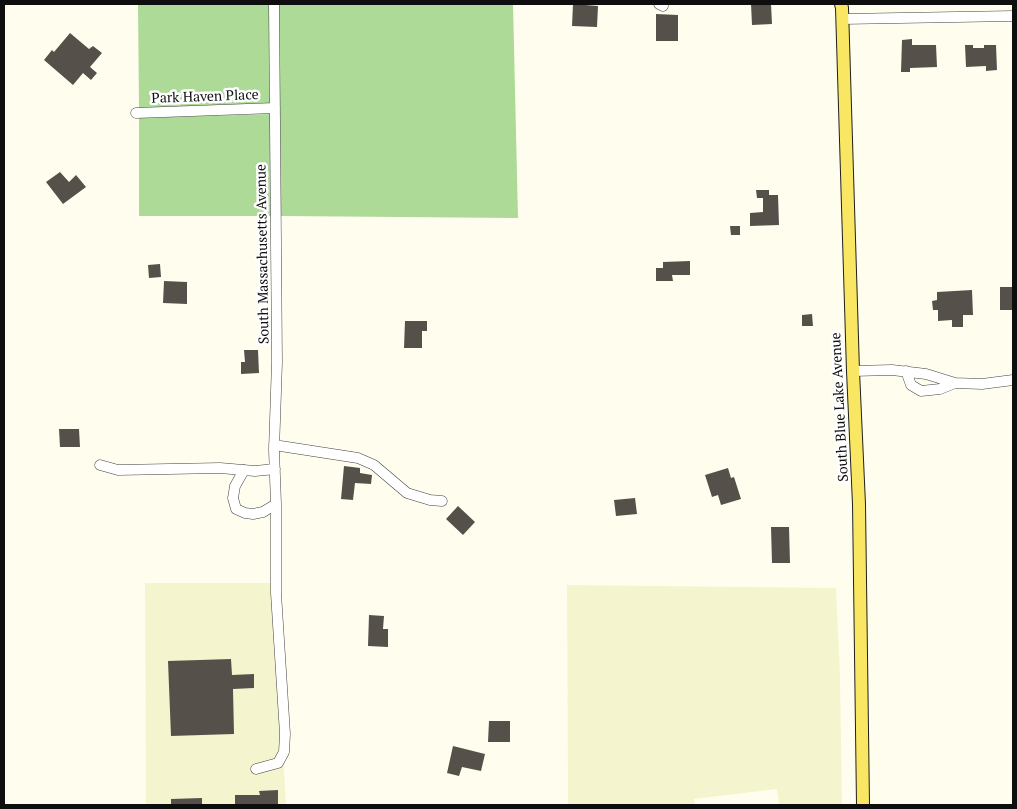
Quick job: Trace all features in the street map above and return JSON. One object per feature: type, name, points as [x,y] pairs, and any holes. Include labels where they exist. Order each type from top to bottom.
[{"type":"main road","name":"South Blue Lake Avenue","points":[[843,9],[853,371],[859,504],[863,805]]},
{"type":"street","name":"South Massachusetts Avenue","points":[[256,769],[278,763],[284,752],[285,734],[276,593],[274,469],[277,362],[274,4]]},
{"type":"street","points":[[843,9],[1013,16]]},
{"type":"street","name":"Park Haven Place","points":[[136,113],[275,108]]},
{"type":"street","points":[[853,371],[892,370],[926,374],[955,382],[982,384],[1013,380]]},
{"type":"street","points":[[906,372],[911,385],[921,391],[940,389],[955,382]]},
{"type":"street","points":[[274,445],[358,458],[374,465],[407,494],[442,501]]},
{"type":"street","points":[[100,465],[118,470],[220,468],[255,471],[274,469]]},
{"type":"street","points":[[244,470],[235,486],[233,498],[236,509],[245,514],[253,514],[263,512],[276,504]]},
{"type":"green space","points":[[138,4],[269,4],[270,103],[139,108]]},
{"type":"green space","points":[[279,4],[513,4],[518,218],[281,216]]},
{"type":"green space","points":[[270,114],[272,216],[139,216],[139,118]]},
{"type":"green space","points":[[145,583],[273,583],[286,805],[146,805]]},
{"type":"green space","points":[[567,585],[836,588],[840,675],[842,805],[779,805],[777,789],[694,799],[695,805],[568,805]]},
{"type":"building","points":[[573,4],[598,6],[597,27],[572,26]]},
{"type":"building","points":[[751,4],[771,4],[772,24],[752,25]]},
{"type":"building","points":[[656,14],[678,15],[678,41],[656,41]]},
{"type":"building","points":[[70,33],[89,49],[93,46],[102,53],[90,67],[97,73],[91,80],[83,73],[73,85],[44,60],[52,50],[54,52]]},
{"type":"building","points":[[912,39],[912,45],[936,45],[937,67],[910,68],[910,72],[901,72],[902,40]]},
{"type":"building","points":[[965,45],[973,45],[973,48],[984,48],[984,45],[996,45],[997,70],[986,71],[986,66],[966,67]]},
{"type":"building","points":[[60,172],[69,182],[76,175],[86,187],[63,204],[46,182]]},
{"type":"building","points":[[756,190],[769,190],[769,195],[778,195],[779,225],[750,226],[750,213],[763,212],[763,198],[757,198]]},
{"type":"building","points":[[730,226],[740,226],[740,235],[731,235]]},
{"type":"building","points":[[690,261],[690,275],[672,275],[673,281],[656,281],[656,268],[663,268],[663,262]]},
{"type":"building","points":[[160,264],[161,277],[149,278],[148,265]]},
{"type":"building","points":[[164,281],[187,282],[187,304],[163,303]]},
{"type":"building","points":[[1000,287],[1013,287],[1013,310],[1000,310]]},
{"type":"building","points":[[972,290],[973,315],[963,315],[963,327],[952,327],[952,320],[938,321],[938,310],[933,310],[932,301],[937,300],[937,292]]},
{"type":"building","points":[[812,314],[813,326],[802,326],[802,315]]},
{"type":"building","points":[[405,321],[427,321],[427,331],[422,331],[422,348],[404,348]]},
{"type":"building","points":[[244,350],[258,350],[259,373],[241,374],[241,362],[245,362]]},
{"type":"building","points":[[59,429],[79,429],[80,447],[60,447]]},
{"type":"building","points":[[344,466],[360,468],[360,473],[372,475],[371,484],[355,483],[353,500],[341,499]]},
{"type":"building","points":[[728,468],[731,478],[734,477],[741,499],[721,505],[718,495],[712,497],[705,475]]},
{"type":"building","points":[[635,498],[637,514],[616,516],[614,500]]},
{"type":"building","points":[[458,506],[475,522],[463,535],[446,519]]},
{"type":"building","points":[[771,527],[789,527],[790,563],[772,563]]},
{"type":"building","points":[[369,615],[384,616],[383,629],[388,629],[388,647],[368,646]]},
{"type":"building","points":[[231,659],[232,675],[254,674],[254,688],[233,689],[234,734],[171,736],[168,661]]},
{"type":"building","points":[[489,721],[510,721],[510,742],[488,742]]},
{"type":"building","points":[[453,746],[485,754],[481,771],[462,767],[459,776],[447,773]]},
{"type":"building","points":[[278,790],[278,805],[235,805],[235,795],[260,795],[259,791]]},
{"type":"building","points":[[202,798],[202,805],[171,805],[171,799]]}]
